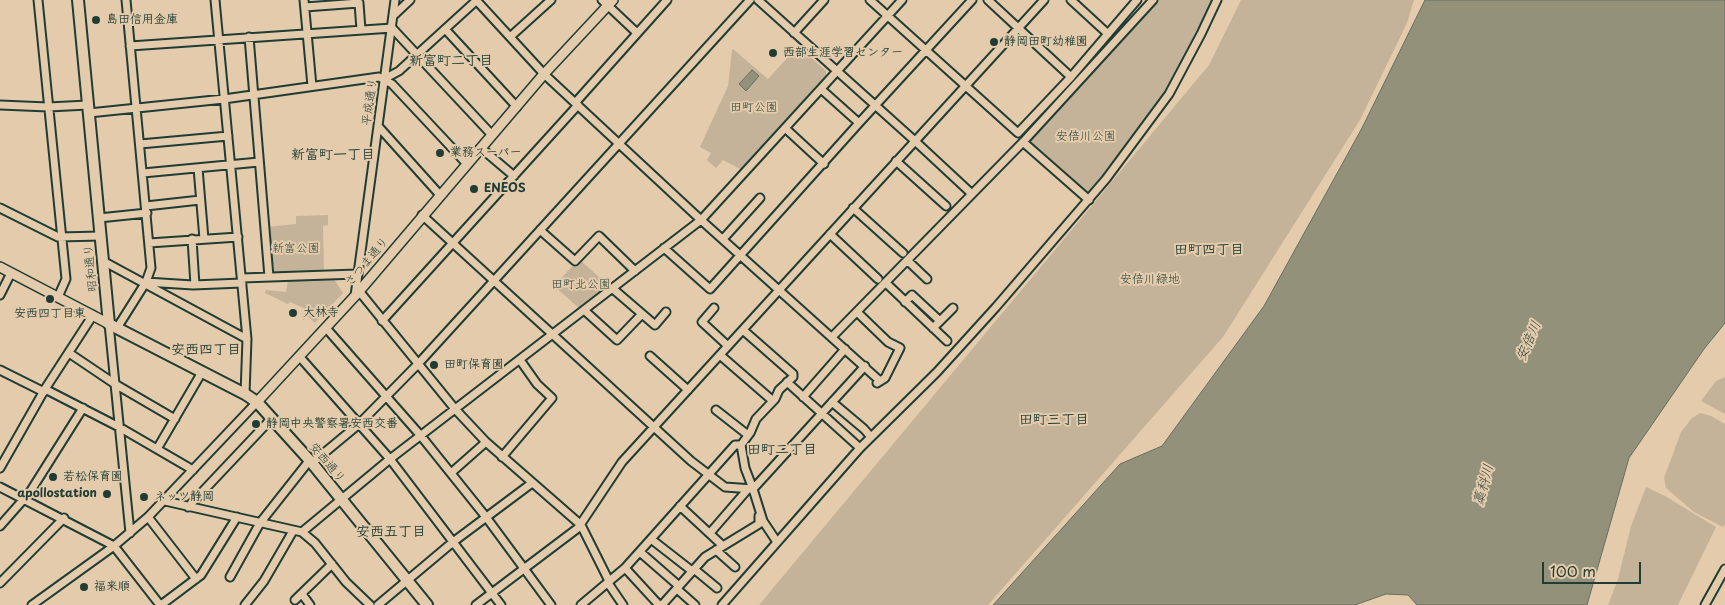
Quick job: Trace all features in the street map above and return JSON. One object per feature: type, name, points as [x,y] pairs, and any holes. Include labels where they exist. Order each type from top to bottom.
[{"type":"highway","name":"昭和通り","points":[[78,0],[99,218],[113,326]]},
{"type":"highway","name":"安西通り","points":[[257,402],[341,498],[427,605]]},
{"type":"main road","name":"さつま通り","points":[[257,402],[357,294],[422,215],[608,2]]},
{"type":"main road","points":[[0,267],[245,394],[257,402]]},
{"type":"street","points":[[38,0],[66,279],[58,297]]},
{"type":"street","points":[[113,326],[145,283],[151,268],[144,173],[126,0]]},
{"type":"street","points":[[214,0],[247,338],[245,394]]},
{"type":"street","name":"平成通り","points":[[357,294],[358,274],[395,0]]},
{"type":"street","points":[[393,16],[410,0]]},
{"type":"street","points":[[384,79],[399,71],[476,0],[544,74],[701,220],[865,366],[878,382],[885,378],[900,348],[888,342],[857,312]]},
{"type":"street","points":[[510,37],[551,0]]},
{"type":"street","points":[[382,321],[514,176],[667,0]]},
{"type":"street","points":[[230,577],[260,522],[310,462],[360,424],[387,397],[750,0]]},
{"type":"street","points":[[758,0],[972,194]]},
{"type":"street","points":[[794,33],[824,0]]},
{"type":"street","points":[[870,0],[1018,133],[1071,77],[1138,0]]},
{"type":"street","points":[[302,532],[390,459],[701,220],[902,0]]},
{"type":"street","points":[[664,248],[710,289],[972,0]]},
{"type":"street","points":[[988,0],[1071,77]]},
{"type":"street","points":[[476,605],[581,525],[622,462],[1044,0]]},
{"type":"street","points":[[1071,0],[1108,34]]},
{"type":"street","points":[[832,337],[1023,142],[1152,0]]},
{"type":"street","points":[[722,605],[860,448],[937,372],[1089,200],[1128,151],[1169,94],[1198,42],[1217,0]]},
{"type":"street","points":[[608,2],[637,33]]},
{"type":"street","points":[[312,86],[305,3],[359,3],[361,30]]},
{"type":"street","points":[[130,46],[392,28],[492,135]]},
{"type":"street","points":[[445,29],[517,107]]},
{"type":"street","points":[[249,37],[269,277]]},
{"type":"street","points":[[0,105],[89,109],[136,108],[224,99],[374,77],[384,79],[392,84],[467,164]]},
{"type":"street","points":[[821,89],[859,123]]},
{"type":"street","points":[[378,126],[440,195]]},
{"type":"street","points":[[785,128],[824,164]]},
{"type":"street","points":[[140,144],[228,136]]},
{"type":"street","points":[[1023,142],[1089,200]]},
{"type":"street","points":[[481,148],[514,176]]},
{"type":"street","points":[[896,161],[946,206]]},
{"type":"street","points":[[144,173],[259,162]]},
{"type":"street","points":[[198,168],[204,239]]},
{"type":"street","points":[[723,239],[760,198]]},
{"type":"street","points":[[99,218],[200,200]]},
{"type":"street","points":[[0,208],[62,238],[101,236]]},
{"type":"street","points":[[853,208],[903,254]]},
{"type":"street","points":[[422,215],[708,475],[725,487],[751,489]]},
{"type":"street","points":[[540,230],[575,261],[599,236],[635,271]]},
{"type":"street","points":[[830,234],[878,279]]},
{"type":"street","points":[[149,243],[238,237]]},
{"type":"street","points":[[192,239],[194,285]]},
{"type":"street","points":[[104,261],[247,338]]},
{"type":"street","points":[[908,261],[928,279]]},
{"type":"street","points":[[0,295],[11,273]]},
{"type":"street","points":[[145,283],[194,285],[269,277],[358,274]]},
{"type":"street","points":[[886,283],[947,341]]},
{"type":"street","points":[[612,288],[655,325],[666,312]]},
{"type":"street","points":[[357,294],[382,321],[455,409],[486,442],[581,525],[609,582],[623,605]]},
{"type":"street","points":[[905,302],[912,295],[940,321]]},
{"type":"street","points":[[714,308],[702,322],[728,346]]},
{"type":"street","points":[[933,328],[953,308]]},
{"type":"street","points":[[584,310],[617,340],[642,314]]},
{"type":"street","points":[[0,468],[44,391],[93,315]]},
{"type":"street","name":"昭和通り","points":[[113,326],[115,384],[130,532]]},
{"type":"street","points":[[326,328],[421,436],[486,517],[552,605]]},
{"type":"street","points":[[743,330],[793,374],[793,377],[779,390],[773,401],[756,419],[741,445],[751,489],[759,505],[763,521],[777,542]]},
{"type":"street","points":[[803,397],[844,349]]},
{"type":"street","points":[[69,353],[115,384],[175,419]]},
{"type":"street","points":[[720,355],[773,401]]},
{"type":"street","points":[[299,356],[390,459],[501,605]]},
{"type":"street","points":[[650,356],[688,390]]},
{"type":"street","points":[[502,457],[552,398],[537,384],[520,360]]},
{"type":"street","points":[[710,533],[865,366]]},
{"type":"street","points":[[0,370],[83,408],[193,470]]},
{"type":"street","points":[[157,449],[202,372]]},
{"type":"street","points":[[787,382],[860,448]]},
{"type":"street","name":"さつま通り","points":[[32,605],[114,546],[148,517],[257,402]]},
{"type":"street","points":[[832,402],[864,429],[870,437]]},
{"type":"street","points":[[0,526],[24,499],[83,408]]},
{"type":"street","points":[[716,410],[748,435]]},
{"type":"street","points":[[188,507],[272,418]]},
{"type":"street","points":[[451,473],[486,442]]},
{"type":"street","points":[[581,605],[625,568],[735,445],[741,445]]},
{"type":"street","points":[[378,605],[453,542],[532,482]]},
{"type":"street","points":[[0,486],[114,546],[160,605],[201,575],[237,517]]},
{"type":"street","points":[[165,501],[302,532],[315,543],[346,582],[370,605]]},
{"type":"street","points":[[625,568],[661,605],[705,557],[759,524],[759,505]]},
{"type":"street","points":[[680,506],[722,546]]},
{"type":"street","points":[[148,517],[196,579]]},
{"type":"street","points":[[0,583],[64,518]]},
{"type":"street","points":[[245,605],[264,581],[293,531]]},
{"type":"street","points":[[652,539],[717,588]]},
{"type":"street","points":[[716,550],[735,567]]},
{"type":"street","points":[[640,552],[695,605]]},
{"type":"street","points":[[295,600],[332,564]]},
{"type":"street","points":[[1705,605],[1725,569]]},
{"type":"street","points":[[302,594],[310,605]]},
{"type":"green space","name":"安倍川公園","points":[[1156,0],[1214,0],[1177,73],[1120,157],[1088,197],[1029,145],[1031,140]]},
{"type":"green space","name":"安倍川緑地","points":[[1241,0],[1414,0],[1407,23],[1360,120],[1223,337],[988,605],[759,605],[1209,65]]},
{"type":"green space","name":"田町公園","points":[[798,46],[826,71],[826,77],[742,170],[723,160],[716,168],[707,160],[711,153],[700,147],[728,86],[732,50],[768,79]]},
{"type":"green space","name":"新富公園","points":[[328,215],[328,225],[323,226],[324,272],[274,274],[271,271],[267,227],[296,224],[296,216]]},
{"type":"green space","name":"田町北公園","points":[[579,259],[609,286],[580,309],[554,286]]},
{"type":"green space","points":[[334,279],[343,293],[315,323],[307,316],[304,320],[302,319],[306,309],[290,302],[288,304],[265,293],[266,290],[286,292],[288,280]]},
{"type":"green space","points":[[1725,377],[1725,414],[1701,401],[1716,381]]},
{"type":"green space","points":[[1700,413],[1711,416],[1725,424],[1725,524],[1723,527],[1694,512],[1666,488],[1664,478],[1681,432],[1692,418]]},
{"type":"green space","points":[[1646,487],[1665,496],[1716,527],[1678,605],[1608,605],[1618,579],[1631,526]]},
{"type":"water","points":[[1425,0],[1725,0],[1725,323],[1704,349],[1629,458],[1587,605],[1417,605],[1408,595],[1386,594],[1355,605],[993,605],[1120,464],[1162,446],[1264,306],[1362,128]]},
{"type":"water","points":[[752,70],[759,76],[746,91],[739,84]]},
{"type":"place","name":"島田信用金庫","points":[[96,20]]},
{"type":"place","name":"静岡田町幼稚園","points":[[994,42]]},
{"type":"place","name":"西部生涯学習センター","points":[[773,53]]},
{"type":"place","name":"業務スーパー","points":[[440,153]]},
{"type":"place","name":"ENEOS","points":[[474,189]]},
{"type":"place","name":"安西四丁目東","points":[[50,299]]},
{"type":"place","name":"大林寺","points":[[293,313]]},
{"type":"place","name":"田町保育園","points":[[434,365]]},
{"type":"place","name":"静岡中央警察署安西交番","points":[[256,424]]},
{"type":"place","name":"若松保育園","points":[[53,477]]},
{"type":"place","name":"apollostation","points":[[107,494]]},
{"type":"place","name":"ネッツ静岡","points":[[144,497]]},
{"type":"place","name":"福来順","points":[[84,587]]},
{"type":"district","name":"新富町二丁目","points":[[451,61]]},
{"type":"district","name":"新富町一丁目","points":[[333,155]]},
{"type":"district","name":"田町四丁目","points":[[1209,250]]},
{"type":"district","name":"安西四丁目","points":[[206,350]]},
{"type":"district","name":"田町三丁目","points":[[1054,420]]},
{"type":"district","name":"田町二丁目","points":[[782,450]]},
{"type":"district","name":"安西五丁目","points":[[391,532]]},
{"type":"water label","name":"安倍川","points":[[1529,341]]},
{"type":"water label","name":"藁科川","points":[[1484,485]]}]
